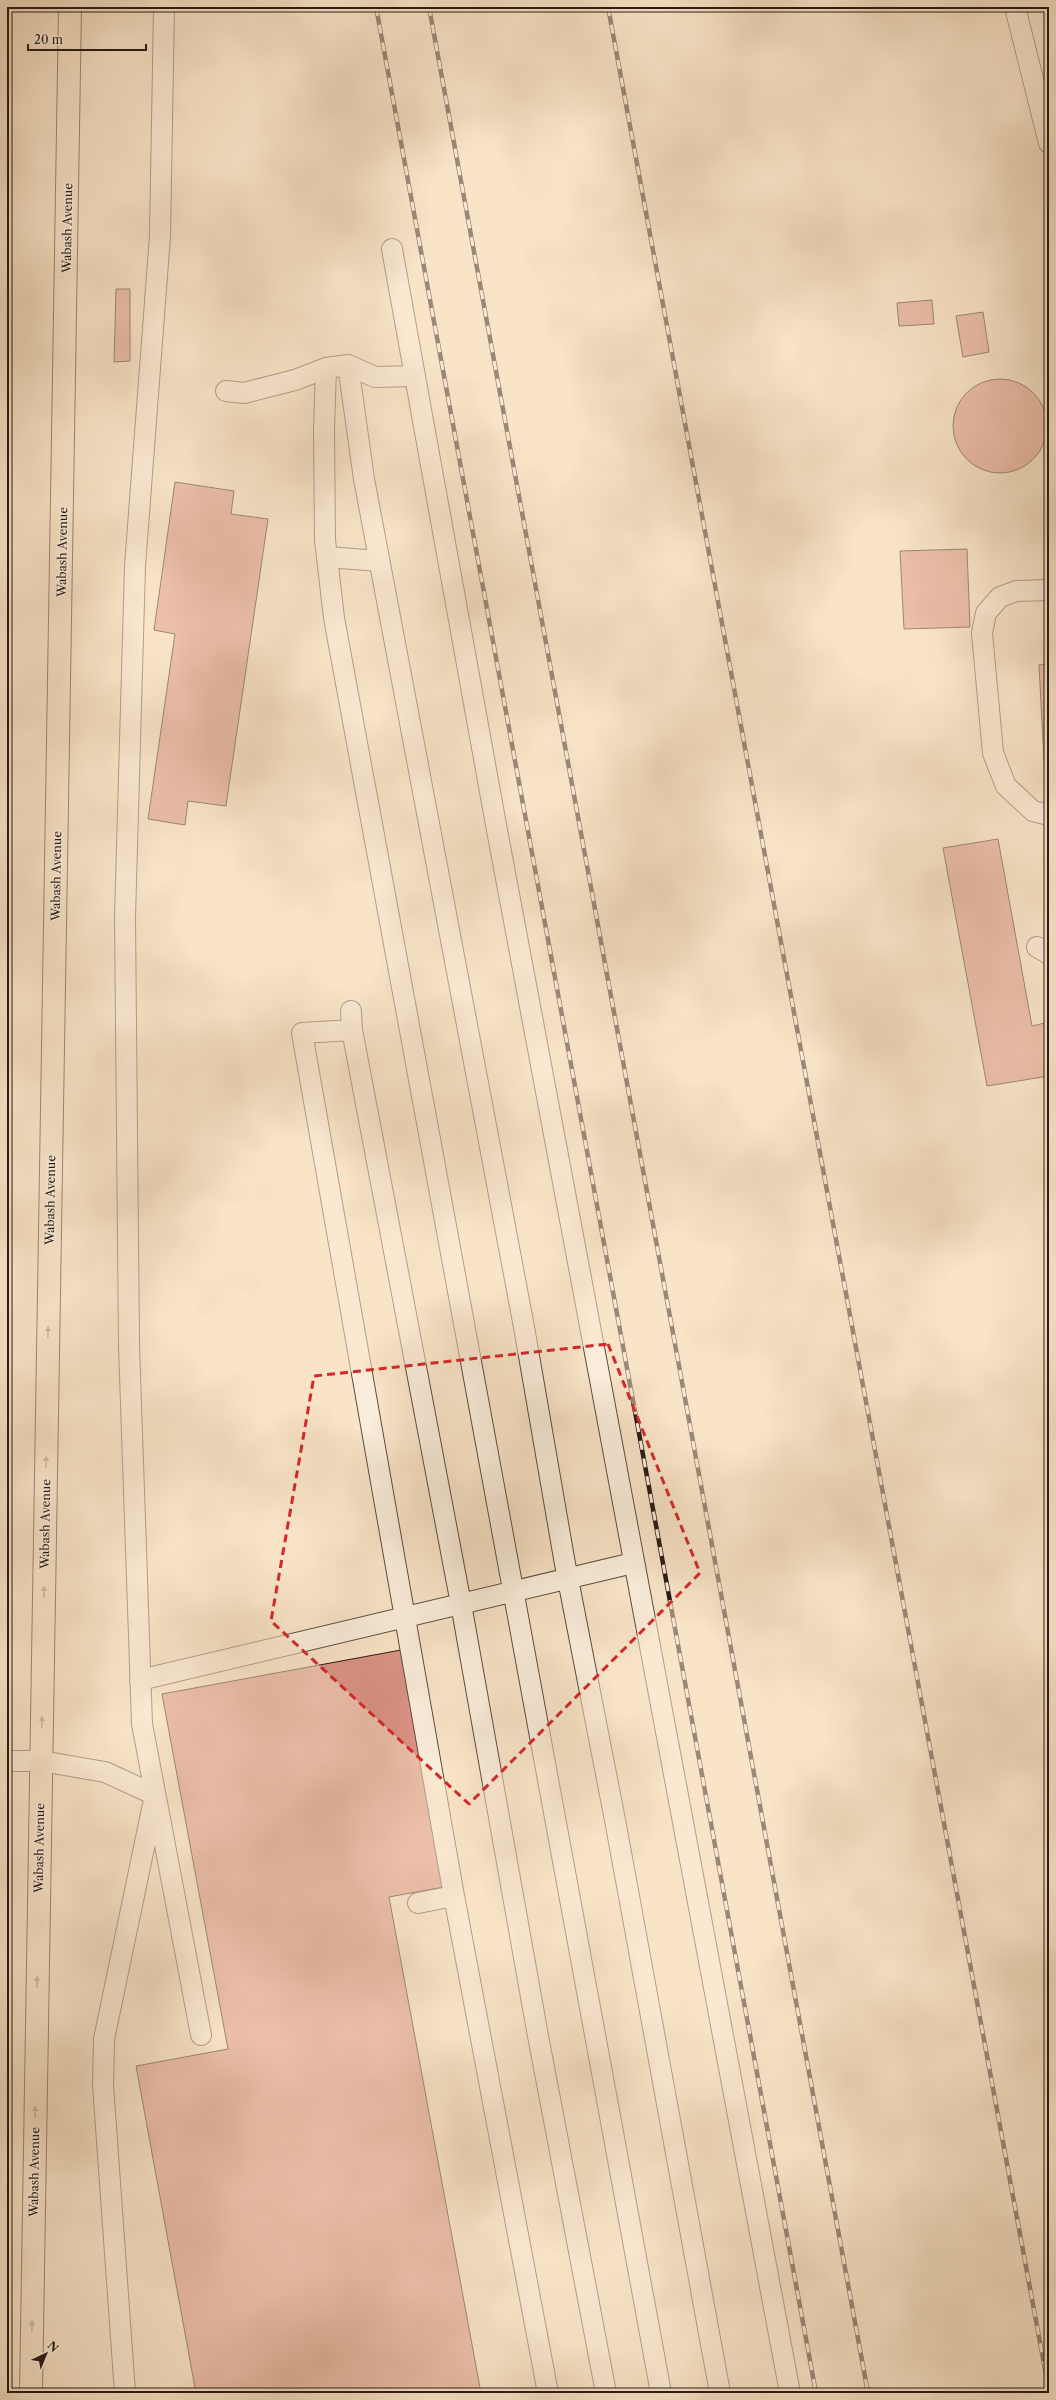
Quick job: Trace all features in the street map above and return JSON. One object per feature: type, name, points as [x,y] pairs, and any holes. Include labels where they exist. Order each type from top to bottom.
[{"type":"main road","name":"Wabash Avenue","points":[[31,2393],[70,7]]},
{"type":"lane","points":[[164,7],[160,236],[135,566],[125,917],[129,1346],[142,1724],[201,2035]]},
{"type":"lane","points":[[1015,7],[1049,143]]},
{"type":"lane","points":[[392,249],[633,1563],[790,2393]]},
{"type":"lane","points":[[226,391],[244,393],[295,380],[326,368],[348,365],[376,377],[415,376]]},
{"type":"lane","points":[[348,365],[364,479],[524,1327],[568,1578],[615,1820],[720,2393]]},
{"type":"lane","points":[[326,368],[324,430],[327,557],[334,618],[661,2393]]},
{"type":"lane","points":[[327,557],[380,561]]},
{"type":"lane","points":[[1049,590],[1016,591],[1000,597],[986,613],[982,633],[993,753],[1006,786],[1033,810],[1049,815]]},
{"type":"lane","points":[[548,2393],[454,1896],[302,1033],[351,1021],[461,1604],[538,2036],[606,2393]]},
{"type":"lane","points":[[140,1680],[633,1563]]},
{"type":"lane","points":[[7,1760],[41,1761],[104,1772],[155,1795]]},
{"type":"lane","points":[[125,2393],[103,2085],[104,2039],[155,1795]]},
{"type":"lane","points":[[418,1903],[454,1896]]},
{"type":"highlighted area","points":[[608,1344],[700,1573],[469,1804],[271,1621],[314,1376]]},
{"type":"building","points":[[116,289],[130,289],[130,361],[114,362]]},
{"type":"building","points":[[932,300],[934,324],[899,326],[897,303]]},
{"type":"building","points":[[983,312],[989,352],[963,357],[956,316]]},
{"type":"building","points":[[1000,379],[1018,383],[1033,393],[1043,408],[1047,426],[1043,444],[1033,459],[1018,469],[1000,473],[982,469],[967,459],[957,444],[953,426],[957,408],[967,393],[982,383]]},
{"type":"building","points":[[175,482],[234,491],[231,514],[268,519],[226,806],[188,801],[185,825],[148,819],[175,634],[154,630]]},
{"type":"building","points":[[967,549],[970,627],[904,629],[900,551]]},
{"type":"building","points":[[1049,664],[1049,798],[1046,798],[1039,665]]},
{"type":"building","points":[[998,839],[1032,1026],[1049,1022],[1049,1076],[987,1086],[943,848]]},
{"type":"building","points":[[401,1650],[444,1887],[389,1897],[481,2393],[196,2393],[136,2066],[228,2049],[162,1694]]},
{"type":"railway","points":[[376,7],[816,2393]]},
{"type":"railway","points":[[429,7],[868,2393]]},
{"type":"railway","points":[[608,7],[1049,2391]]}]
